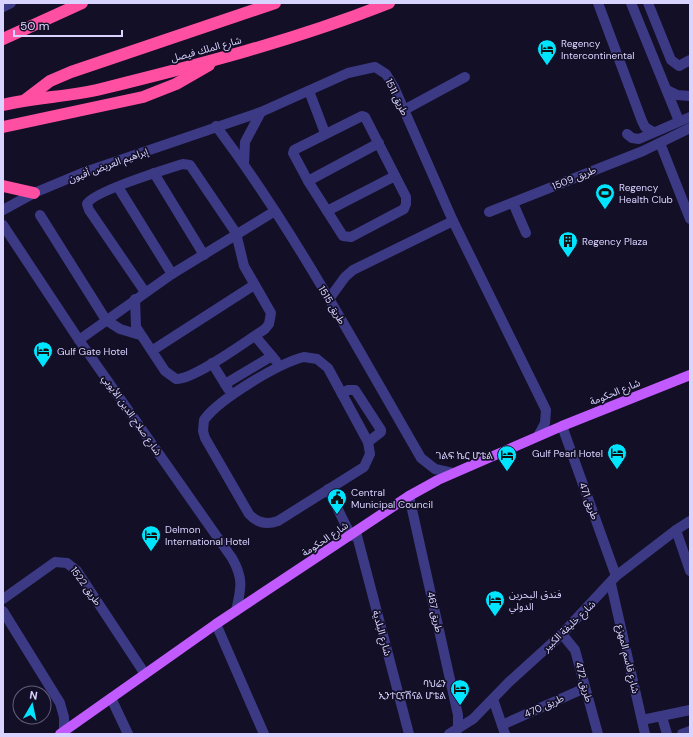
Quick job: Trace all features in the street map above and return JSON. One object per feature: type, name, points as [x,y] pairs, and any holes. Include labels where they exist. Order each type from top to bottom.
[{"type":"highway","points":[[3,39],[82,3]]},
{"type":"highway","name":"شارع الملك فيصل","points":[[25,100],[50,81],[71,72],[275,3]]},
{"type":"highway","name":"شارع الملك فيصل","points":[[3,106],[25,100],[64,97],[102,89],[227,56],[306,33],[389,3]]},
{"type":"highway","points":[[3,127],[143,97],[176,84],[227,56]]},
{"type":"highway","points":[[3,186],[34,193]]},
{"type":"main road","name":"شارع الحكومة","points":[[62,733],[216,624],[409,496],[453,473],[538,436],[690,375]]},
{"type":"street","points":[[3,7],[11,3]]},
{"type":"street","points":[[598,3],[642,121],[645,127],[653,132]]},
{"type":"street","points":[[631,3],[667,90],[678,121]]},
{"type":"street","points":[[648,3],[671,60],[679,66],[690,60]]},
{"type":"street","name":"طريق 1511","points":[[216,126],[261,112],[348,73],[375,67],[386,74],[404,110],[453,221],[546,410],[546,423],[538,436]]},
{"type":"street","points":[[404,110],[465,77]]},
{"type":"street","points":[[667,90],[678,95],[690,96]]},
{"type":"street","points":[[309,91],[325,133]]},
{"type":"street","points":[[244,164],[245,142],[261,112]]},
{"type":"street","points":[[362,116],[365,117],[407,201],[404,209],[351,237],[343,236],[293,157],[294,150],[325,133],[362,116]]},
{"type":"street","points":[[627,134],[632,138],[639,139],[690,117]]},
{"type":"street","name":"طريق 1515","points":[[216,126],[244,164],[275,211],[329,299],[421,458],[435,469],[453,473]]},
{"type":"street","name":"إبراهيم العريض أفيون","points":[[3,210],[34,193],[82,173],[216,126]]},
{"type":"street","name":"طريق 1509","points":[[488,212],[660,143],[690,128]]},
{"type":"street","name":"طريق 1509","points":[[660,143],[669,142],[690,133]]},
{"type":"street","points":[[308,181],[378,143]]},
{"type":"street","points":[[660,143],[690,219]]},
{"type":"street","points":[[134,299],[136,327],[140,335],[153,350],[165,371],[176,379],[187,378],[254,336],[269,324],[270,313],[244,266],[236,233],[190,165],[183,164],[118,187],[90,199],[87,207],[144,292]]},
{"type":"street","points":[[154,173],[204,255]]},
{"type":"street","points":[[327,211],[395,176]]},
{"type":"street","points":[[118,187],[172,274]]},
{"type":"street","points":[[513,203],[526,233]]},
{"type":"street","points":[[78,340],[144,292],[204,255],[236,233],[275,211]]},
{"type":"street","points":[[40,215],[106,320],[120,329],[140,335]]},
{"type":"street","points":[[329,299],[352,270],[453,221]]},
{"type":"street","name":"شارع صلاح الدين الأيوبي","points":[[3,225],[78,340],[232,558],[239,573],[242,588],[236,611]]},
{"type":"street","points":[[3,243],[16,245]]},
{"type":"street","points":[[153,350],[254,285]]},
{"type":"street","points":[[254,336],[280,366]]},
{"type":"street","points":[[225,384],[272,356]]},
{"type":"street","points":[[299,358],[317,359],[328,368],[342,394],[368,442],[370,454],[364,467],[278,522],[265,524],[254,519],[245,508],[203,431],[204,420],[232,395],[280,366],[299,358]]},
{"type":"street","points":[[212,363],[232,395]]},
{"type":"street","points":[[342,394],[348,390],[355,390],[381,430],[381,432],[368,442]]},
{"type":"street","name":"طريق 471","points":[[562,426],[614,580]]},
{"type":"street","name":"شارع البلدية","points":[[328,489],[353,534],[409,734]]},
{"type":"street","name":"طريق 467","points":[[409,496],[458,715],[453,731]]},
{"type":"street","name":"شارع خليفة الكبير","points":[[453,731],[473,719],[509,682],[562,634],[614,580],[676,530],[690,521]]},
{"type":"street","points":[[676,530],[688,557],[690,571]]},
{"type":"street","name":"طريق 1522","points":[[3,599],[55,562],[67,563],[77,571],[145,674]]},
{"type":"street","name":"شارع قاسم المهزع","points":[[614,580],[645,734]]},
{"type":"street","points":[[3,611],[60,703],[64,717],[62,733]]},
{"type":"street","points":[[216,624],[264,734]]},
{"type":"street","name":"طريق 472","points":[[562,634],[575,650],[598,734]]},
{"type":"street","name":"طريق 470","points":[[493,699],[504,730],[585,688]]},
{"type":"street","points":[[110,698],[128,734]]},
{"type":"street","points":[[642,720],[690,710]]},
{"type":"street","points":[[662,717],[667,734]]},
{"type":"street","points":[[682,734],[690,731]]},
{"type":"place","name":"Regency Intercontinental","points":[[547,66]]},
{"type":"place","name":"Regency Health Club","points":[[605,210]]},
{"type":"place","name":"Regency Plaza","points":[[568,258]]},
{"type":"place","name":"Gulf Gate Hotel","points":[[43,368]]},
{"type":"place","name":"Gulf Pearl Hotel","points":[[617,470]]},
{"type":"place","name":"ገልፍ ኬር ሆቴል","points":[[507,472]]},
{"type":"place","name":"Central Municipal Council","points":[[337,515]]},
{"type":"place","name":"Delmon International Hotel","points":[[151,552]]},
{"type":"place","name":"فندق البحرين الدولي","points":[[495,617]]},
{"type":"place","name":"ባህሬን ኢንተርናሽናል ሆቴል","points":[[460,706]]}]
